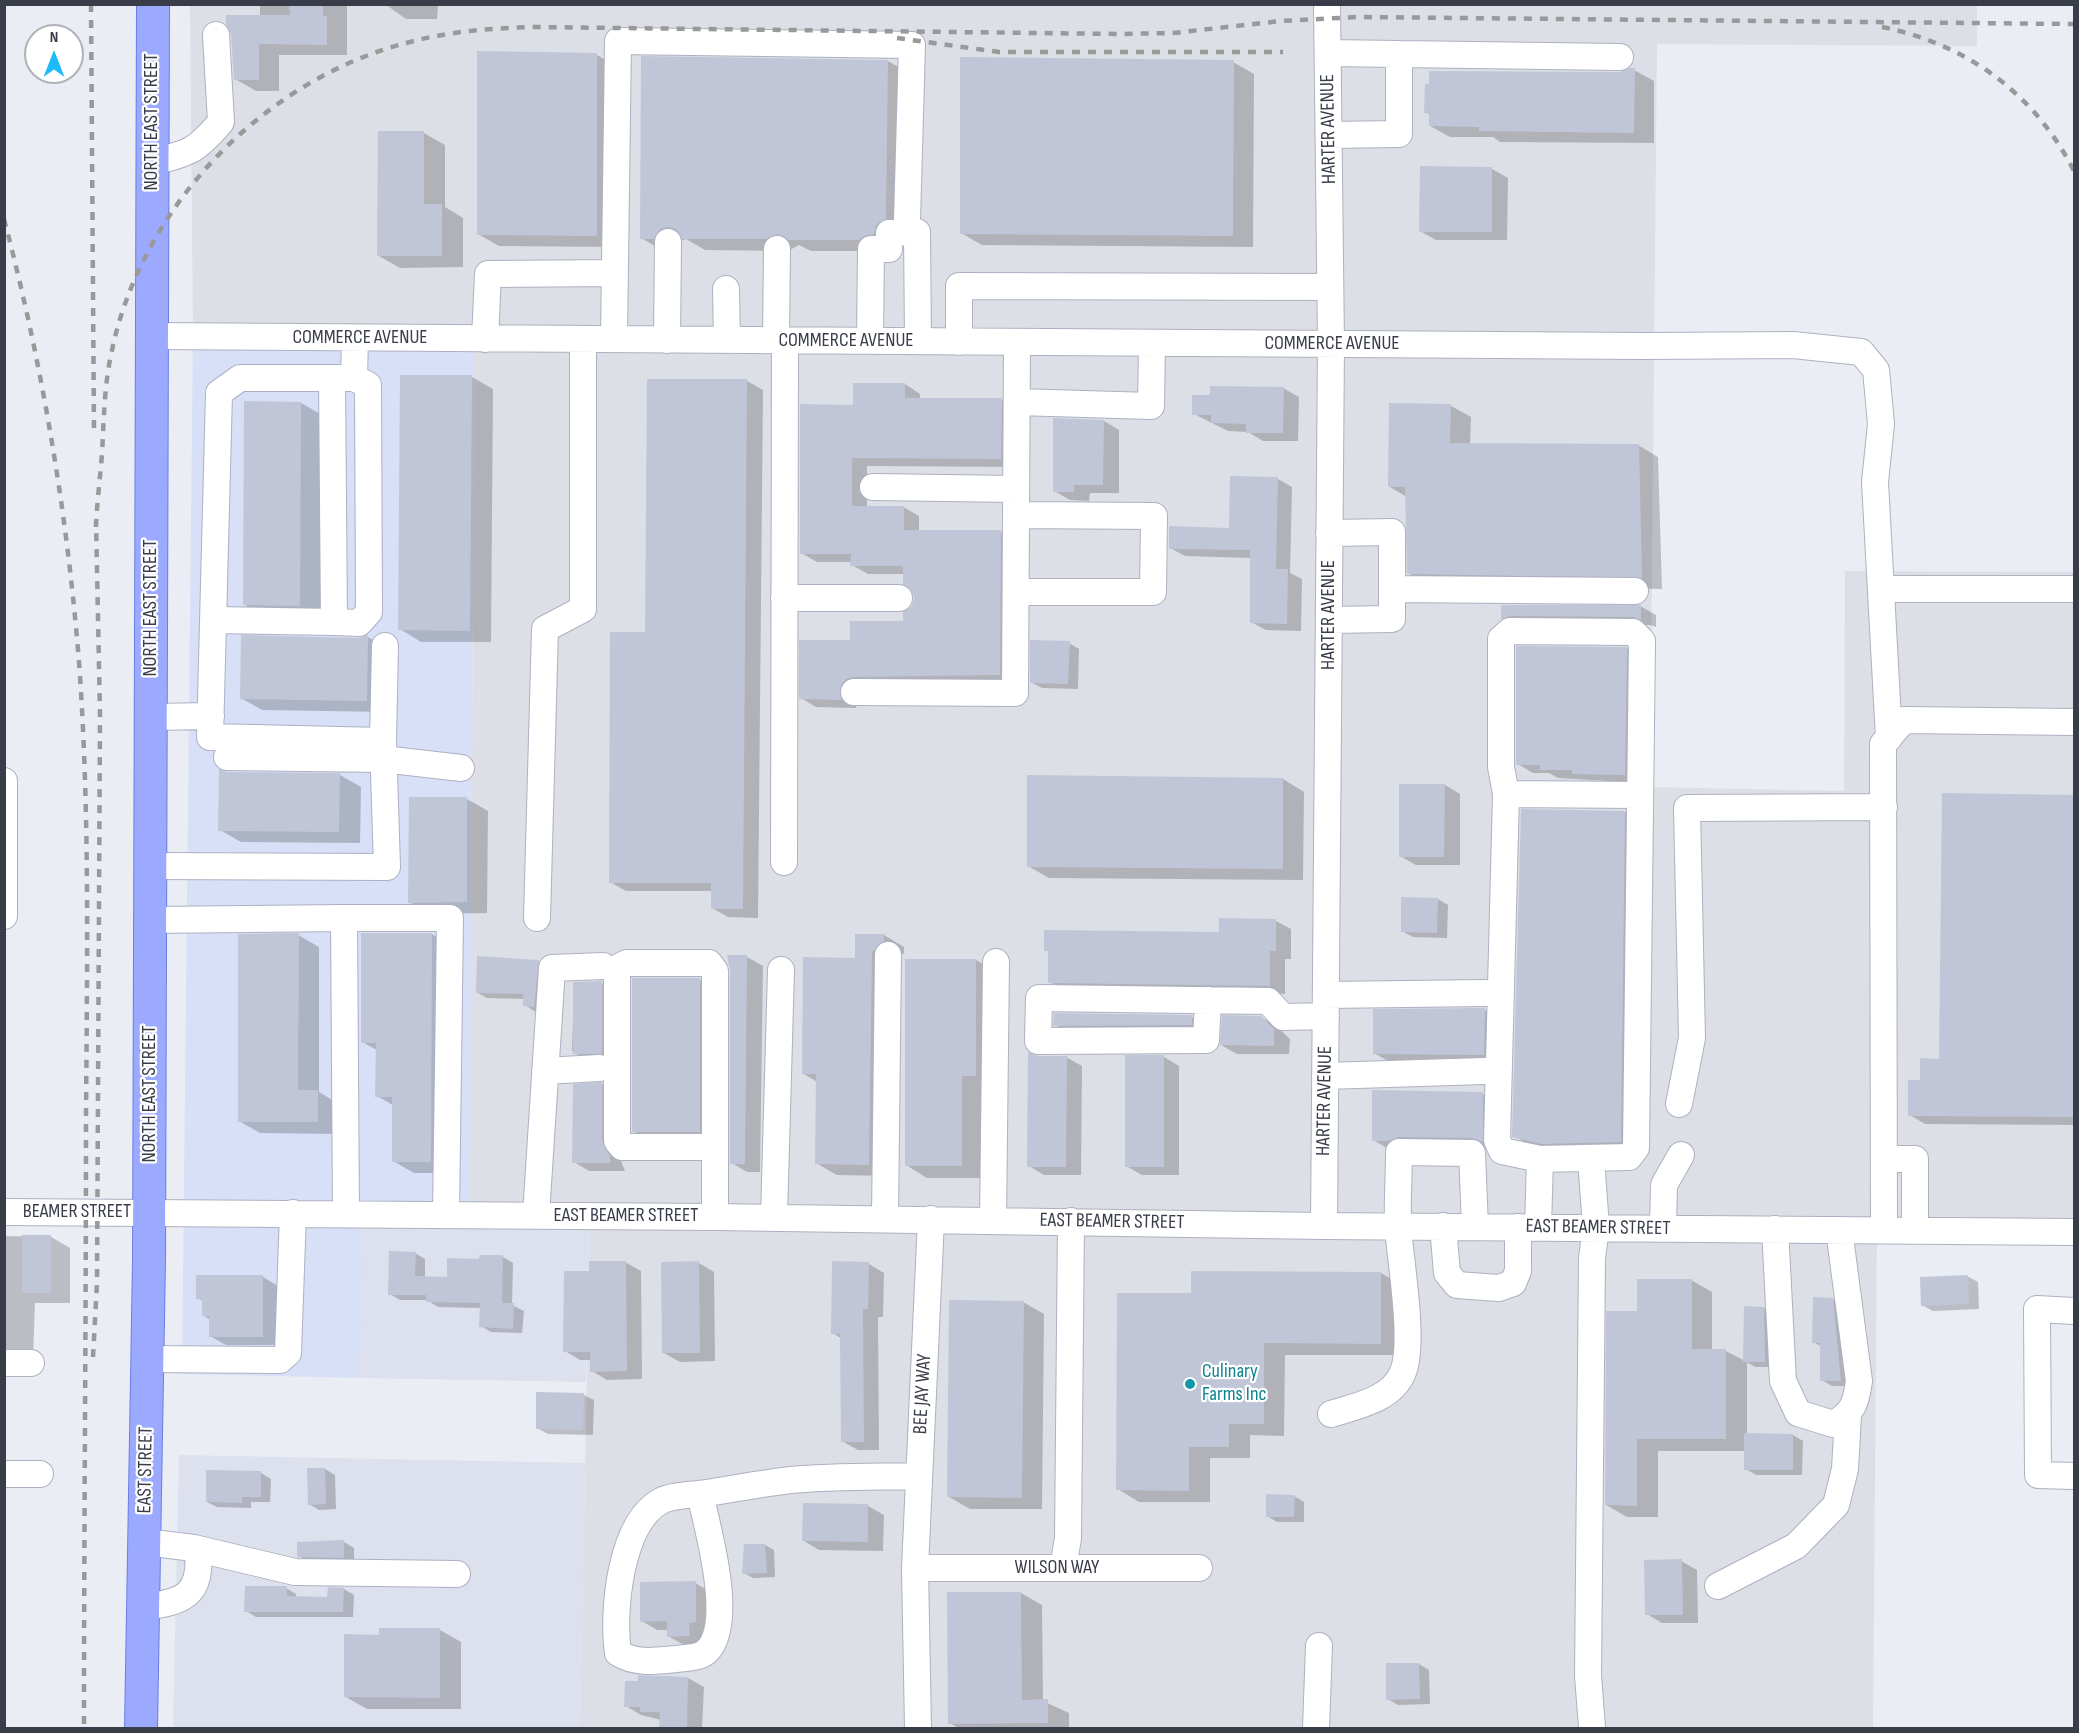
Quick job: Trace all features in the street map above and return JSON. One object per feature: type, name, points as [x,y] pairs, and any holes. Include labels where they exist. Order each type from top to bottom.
[{"type":"main road","name":"NORTH EAST STREET","points":[[149,1212],[153,4]]},
{"type":"main road","name":"EAST STREET","points":[[141,1728],[149,1212]]},
{"type":"street","name":"HARTER AVENUE","points":[[1324,1226],[1330,344],[1328,4]]},
{"type":"street","points":[[152,162],[187,154],[201,145],[221,122],[216,35]]},
{"type":"street","points":[[614,339],[618,41],[912,45],[907,220]]},
{"type":"street","points":[[1328,53],[1620,57]]},
{"type":"street","points":[[1329,135],[1399,134],[1399,54]]},
{"type":"street","points":[[870,341],[871,249],[889,249],[889,233],[917,232],[918,341]]},
{"type":"street","points":[[667,340],[668,242]]},
{"type":"street","points":[[777,249],[781,340],[784,598],[784,862]]},
{"type":"street","points":[[485,339],[488,274],[615,273]]},
{"type":"street","points":[[959,342],[959,286],[1330,287]]},
{"type":"street","points":[[726,289],[727,340]]},
{"type":"street","name":"COMMERCE AVENUE","points":[[152,336],[1793,345],[1861,352],[1876,370],[1881,424],[1875,482],[1888,738],[1883,744],[1886,1159],[1884,1230]]},
{"type":"street","points":[[334,622],[343,378],[355,338]]},
{"type":"street","points":[[537,918],[545,629],[583,609],[583,339]]},
{"type":"street","points":[[854,692],[1015,693],[1017,342]]},
{"type":"street","points":[[1017,402],[1151,406],[1152,343]]},
{"type":"street","points":[[214,620],[359,623],[369,612],[368,385],[343,378],[240,378],[219,393],[210,737],[383,750],[461,768]]},
{"type":"street","points":[[873,487],[1016,489]]},
{"type":"street","points":[[1016,515],[1154,516],[1153,591],[1016,591]]},
{"type":"street","points":[[1329,533],[1392,532],[1392,619],[1329,620]]},
{"type":"street","points":[[1392,589],[1635,591]]},
{"type":"street","points":[[1882,589],[2074,589]]},
{"type":"street","points":[[784,598],[899,598]]},
{"type":"street","points":[[1510,630],[1633,632],[1642,641],[1636,1148],[1629,1157],[1540,1159],[1502,1151],[1497,1140],[1506,794],[1501,767],[1501,639],[1510,630]]},
{"type":"street","points":[[150,866],[387,867],[383,750],[385,646]]},
{"type":"street","points":[[151,717],[211,716]]},
{"type":"street","points":[[1888,738],[1904,720],[2074,722]]},
{"type":"street","points":[[227,758],[383,750]]},
{"type":"street","points":[[4,781],[4,916]]},
{"type":"street","points":[[1506,794],[1640,795]]},
{"type":"street","points":[[1679,1104],[1692,1038],[1687,808],[1884,807]]},
{"type":"street","points":[[344,918],[346,1214]]},
{"type":"street","points":[[150,920],[450,918],[446,1215]]},
{"type":"street","points":[[885,1218],[888,955]]},
{"type":"street","points":[[993,1221],[996,962]]},
{"type":"street","points":[[715,1148],[622,1147],[617,1141],[617,968],[627,963],[708,963],[715,971],[715,1148],[715,1216]]},
{"type":"street","points":[[536,1215],[552,968],[603,966]]},
{"type":"street","points":[[774,1217],[781,970]]},
{"type":"street","points":[[1209,1000],[1206,1040],[1038,1041],[1039,998],[1209,1000],[1268,1001],[1283,1017],[1326,1006],[1486,993]]},
{"type":"street","points":[[545,1071],[599,1068]]},
{"type":"street","points":[[1325,1076],[1485,1071]]},
{"type":"street","points":[[1330,1414],[1373,1401],[1392,1388],[1403,1372],[1407,1353],[1404,1273],[1398,1226],[1399,1152],[1472,1153],[1475,1227]]},
{"type":"street","points":[[1663,1228],[1664,1185],[1681,1155]]},
{"type":"street","points":[[1591,1158],[1596,1228],[1592,1258],[1588,1676],[1592,1727]]},
{"type":"street","points":[[1443,1226],[1445,1266],[1457,1285],[1499,1288],[1513,1283],[1528,1227],[1540,1159]]},
{"type":"street","points":[[1886,1159],[1915,1159],[1915,1230]]},
{"type":"street","name":"BEAMER STREET","points":[[4,1212],[149,1212]]},
{"type":"street","name":"EAST BEAMER STREET","points":[[149,1212],[715,1216],[1324,1226],[2074,1232]]},
{"type":"street","points":[[148,1359],[280,1360],[288,1353],[291,1334],[293,1213]]},
{"type":"street","name":"BEE JAY WAY","points":[[918,1728],[915,1568],[931,1219]]},
{"type":"street","points":[[1063,1568],[1068,1538],[1071,1221]]},
{"type":"street","points":[[1774,1229],[1783,1381],[1798,1413],[1833,1424],[1848,1416]]},
{"type":"street","points":[[1718,1586],[1796,1546],[1836,1505],[1845,1469],[1848,1416],[1856,1403],[1859,1381],[1839,1230]]},
{"type":"street","points":[[2074,1311],[2037,1309],[2038,1475],[2074,1476]]},
{"type":"street","points":[[4,1363],[31,1363]]},
{"type":"street","points":[[4,1474],[40,1474]]},
{"type":"street","points":[[700,1494],[717,1584],[720,1615],[714,1643],[705,1654],[686,1658],[630,1660],[618,1653],[615,1632],[623,1567],[630,1540],[645,1516],[661,1500],[700,1494],[792,1480],[919,1476]]},
{"type":"street","points":[[145,1542],[198,1549],[295,1572],[457,1574]]},
{"type":"street","points":[[144,1607],[171,1604],[185,1597],[199,1573],[198,1549]]},
{"type":"street","name":"WILSON WAY","points":[[915,1568],[1199,1568]]},
{"type":"street","points":[[1316,1728],[1319,1646]]},
{"type":"shaded area","points":[[190,5],[1977,5],[1977,46],[1657,44],[1650,787],[1844,791],[1845,571],[2074,572],[2074,1230],[1877,1228],[1873,1728],[580,1728],[590,1216],[470,1215],[474,338],[193,334]]},
{"type":"shaded area","points":[[193,334],[474,338],[470,1215],[363,1214],[360,1378],[182,1374]]},
{"type":"shaded area","points":[[363,1214],[590,1215],[586,1382],[360,1378]]},
{"type":"shaded area","points":[[179,1455],[585,1463],[580,1728],[173,1728]]},
{"type":"building","points":[[289,4],[323,4],[323,16],[327,16],[327,45],[259,44],[259,80],[234,80],[231,34],[226,24],[226,15],[290,15]]},
{"type":"building","points":[[477,51],[597,53],[597,236],[477,235]]},
{"type":"building","points":[[641,56],[888,60],[886,219],[876,225],[874,234],[864,236],[859,240],[788,240],[777,234],[766,239],[682,239],[676,229],[668,227],[660,229],[654,239],[640,239]]},
{"type":"building","points":[[960,57],[1234,60],[1233,236],[960,234]]},
{"type":"building","points":[[1635,68],[1634,133],[1479,131],[1479,127],[1429,126],[1429,113],[1424,113],[1425,84],[1429,84],[1429,71],[1620,72]]},
{"type":"building","points":[[378,131],[424,131],[424,204],[442,204],[442,256],[377,256]]},
{"type":"building","points":[[1420,166],[1492,167],[1492,232],[1419,232]]},
{"type":"building","points":[[400,375],[472,375],[470,631],[398,630]]},
{"type":"building","points":[[647,379],[747,379],[743,909],[711,909],[711,883],[609,883],[610,632],[645,632]]},
{"type":"building","points":[[853,383],[905,383],[905,398],[1002,398],[1001,459],[852,458],[852,506],[904,506],[904,530],[1001,530],[1000,675],[854,677],[846,679],[841,685],[841,700],[799,699],[799,640],[850,640],[850,621],[903,621],[903,612],[912,606],[914,599],[912,590],[903,584],[903,566],[850,566],[851,554],[800,554],[800,404],[853,405]]},
{"type":"building","points":[[1210,386],[1284,387],[1283,433],[1246,433],[1246,424],[1211,423],[1211,415],[1192,415],[1192,395],[1210,395]]},
{"type":"building","points":[[244,401],[301,402],[300,606],[243,605]]},
{"type":"building","points":[[1389,403],[1451,404],[1450,443],[1639,444],[1642,578],[1407,574],[1405,487],[1388,487]]},
{"type":"building","points":[[1053,418],[1104,420],[1103,485],[1074,485],[1074,492],[1053,492]]},
{"type":"building","points":[[1230,476],[1278,477],[1276,569],[1288,569],[1287,624],[1250,623],[1250,550],[1169,549],[1169,526],[1229,528]]},
{"type":"building","points":[[1501,605],[1641,605],[1641,620],[1633,617],[1510,616],[1501,619]]},
{"type":"building","points":[[241,635],[358,638],[368,635],[367,701],[240,699]]},
{"type":"building","points":[[1030,640],[1070,641],[1068,684],[1030,683]]},
{"type":"building","points":[[1516,646],[1627,647],[1625,775],[1572,774],[1572,770],[1540,770],[1540,765],[1516,765]]},
{"type":"building","points":[[219,769],[227,772],[340,773],[339,832],[218,831]]},
{"type":"building","points":[[1027,775],[1283,778],[1283,869],[1027,867]]},
{"type":"building","points":[[1399,784],[1445,784],[1444,857],[1399,857]]},
{"type":"building","points":[[1942,793],[2074,795],[2074,1117],[1908,1116],[1908,1080],[1920,1080],[1920,1058],[1939,1059]]},
{"type":"building","points":[[409,797],[467,797],[467,902],[408,903]]},
{"type":"building","points":[[1521,809],[1625,811],[1621,1142],[1541,1144],[1512,1137]]},
{"type":"building","points":[[1401,897],[1438,898],[1437,933],[1401,932]]},
{"type":"building","points":[[1219,918],[1276,919],[1276,951],[1270,951],[1270,986],[1048,983],[1048,951],[1044,951],[1044,930],[1219,932]]},
{"type":"building","points":[[299,933],[298,1090],[318,1090],[318,1122],[238,1122],[238,934]]},
{"type":"building","points":[[361,933],[432,933],[431,1162],[392,1162],[392,1097],[375,1097],[376,1043],[361,1043]]},
{"type":"building","points":[[855,934],[884,934],[884,941],[872,952],[869,1165],[815,1164],[816,1074],[802,1074],[803,957],[855,958]]},
{"type":"building","points":[[727,955],[747,955],[745,1164],[730,1164],[730,971]]},
{"type":"building","points":[[477,956],[539,960],[534,1007],[523,1006],[523,994],[476,993]]},
{"type":"building","points":[[905,959],[976,959],[976,1076],[962,1076],[962,1166],[905,1166]]},
{"type":"building","points":[[632,978],[700,978],[700,1132],[632,1132]]},
{"type":"building","points":[[602,981],[602,1054],[573,1054],[573,982]]},
{"type":"building","points":[[1485,1008],[1484,1055],[1373,1054],[1373,1009]]},
{"type":"building","points":[[1054,1013],[1192,1015],[1192,1025],[1053,1026]]},
{"type":"building","points":[[1222,1015],[1261,1016],[1274,1029],[1274,1046],[1220,1045]]},
{"type":"building","points":[[1028,1052],[1038,1056],[1067,1056],[1066,1167],[1027,1167]]},
{"type":"building","points":[[1125,1055],[1164,1055],[1164,1167],[1125,1167]]},
{"type":"building","points":[[602,1082],[602,1141],[610,1156],[610,1163],[572,1163],[573,1084]]},
{"type":"building","points":[[1372,1090],[1483,1092],[1483,1142],[1472,1138],[1399,1137],[1389,1141],[1372,1141]]},
{"type":"building","points":[[22,1235],[51,1235],[51,1293],[22,1293]]},
{"type":"building","points":[[389,1251],[416,1252],[415,1276],[447,1277],[447,1258],[479,1259],[480,1255],[503,1255],[502,1303],[514,1303],[513,1329],[479,1327],[480,1303],[426,1302],[426,1295],[388,1295]]},
{"type":"building","points":[[589,1261],[626,1261],[627,1371],[590,1372],[590,1352],[563,1352],[564,1271],[589,1271]]},
{"type":"building","points":[[699,1261],[700,1353],[662,1353],[661,1262]]},
{"type":"building","points":[[832,1261],[869,1262],[868,1309],[863,1309],[864,1442],[841,1442],[840,1334],[831,1334]]},
{"type":"building","name":"Culinary Farms Inc","points":[[1191,1271],[1381,1272],[1381,1344],[1264,1343],[1264,1424],[1229,1424],[1229,1447],[1189,1447],[1189,1491],[1116,1490],[1117,1293],[1191,1293]]},
{"type":"building","points":[[196,1275],[263,1275],[263,1337],[209,1337],[209,1316],[202,1316],[202,1299],[196,1299]]},
{"type":"building","points":[[1968,1275],[1969,1304],[1921,1306],[1920,1277]]},
{"type":"building","points":[[1637,1279],[1692,1279],[1692,1349],[1726,1349],[1726,1439],[1637,1439],[1637,1506],[1605,1505],[1606,1311],[1637,1311]]},
{"type":"building","points":[[1813,1297],[1833,1298],[1841,1381],[1820,1381],[1820,1343],[1812,1343]]},
{"type":"building","points":[[949,1300],[1024,1301],[1022,1498],[947,1497]]},
{"type":"building","points":[[1744,1306],[1764,1307],[1765,1362],[1743,1362]]},
{"type":"building","points":[[536,1392],[584,1393],[583,1430],[536,1429]]},
{"type":"building","points":[[1744,1433],[1793,1434],[1793,1470],[1744,1470]]},
{"type":"building","points":[[307,1468],[325,1468],[326,1504],[308,1505]]},
{"type":"building","points":[[206,1470],[261,1471],[261,1497],[242,1497],[242,1503],[206,1502]]},
{"type":"building","points":[[1266,1494],[1295,1495],[1294,1517],[1266,1517]]},
{"type":"building","points":[[803,1503],[868,1504],[868,1542],[802,1541]]},
{"type":"building","points":[[344,1540],[344,1558],[297,1557],[297,1542]]},
{"type":"building","points":[[744,1544],[765,1544],[767,1573],[742,1574]]},
{"type":"building","points":[[1682,1559],[1683,1615],[1645,1615],[1644,1560]]},
{"type":"building","points":[[696,1581],[696,1622],[689,1623],[690,1636],[667,1637],[667,1621],[640,1622],[640,1582]]},
{"type":"building","points":[[245,1586],[287,1586],[287,1596],[327,1597],[328,1587],[344,1588],[343,1612],[244,1612]]},
{"type":"building","points":[[947,1592],[1021,1592],[1022,1700],[1048,1699],[1048,1723],[948,1724]]},
{"type":"building","points":[[379,1628],[440,1628],[440,1698],[344,1697],[344,1634],[379,1635]]},
{"type":"building","points":[[1386,1663],[1419,1663],[1420,1699],[1386,1700]]},
{"type":"building","points":[[638,1675],[688,1677],[687,1728],[659,1728],[660,1712],[640,1712],[640,1707],[624,1707],[625,1681],[638,1681]]},
{"type":"railway","points":[[91,4],[94,431]]},
{"type":"railway","points":[[96,527],[109,363],[128,296],[151,245],[182,198],[219,155],[261,117],[307,85],[357,60],[410,42],[472,31],[536,27],[1120,34],[1173,33],[1281,21],[1358,17],[2074,24]]},
{"type":"railway","points":[[1882,27],[1942,46],[1995,76],[2019,96],[2039,118],[2058,143],[2074,171]]},
{"type":"railway","points":[[897,38],[999,52],[1283,52]]},
{"type":"railway","points":[[4,219],[30,328],[51,438],[68,550],[79,662],[85,776],[87,947],[84,1728]]},
{"type":"railway","points":[[93,1357],[97,1283],[100,715],[96,521]]},
{"type":"place","name":"Culinary Farms Inc","points":[[1190,1384]]}]
